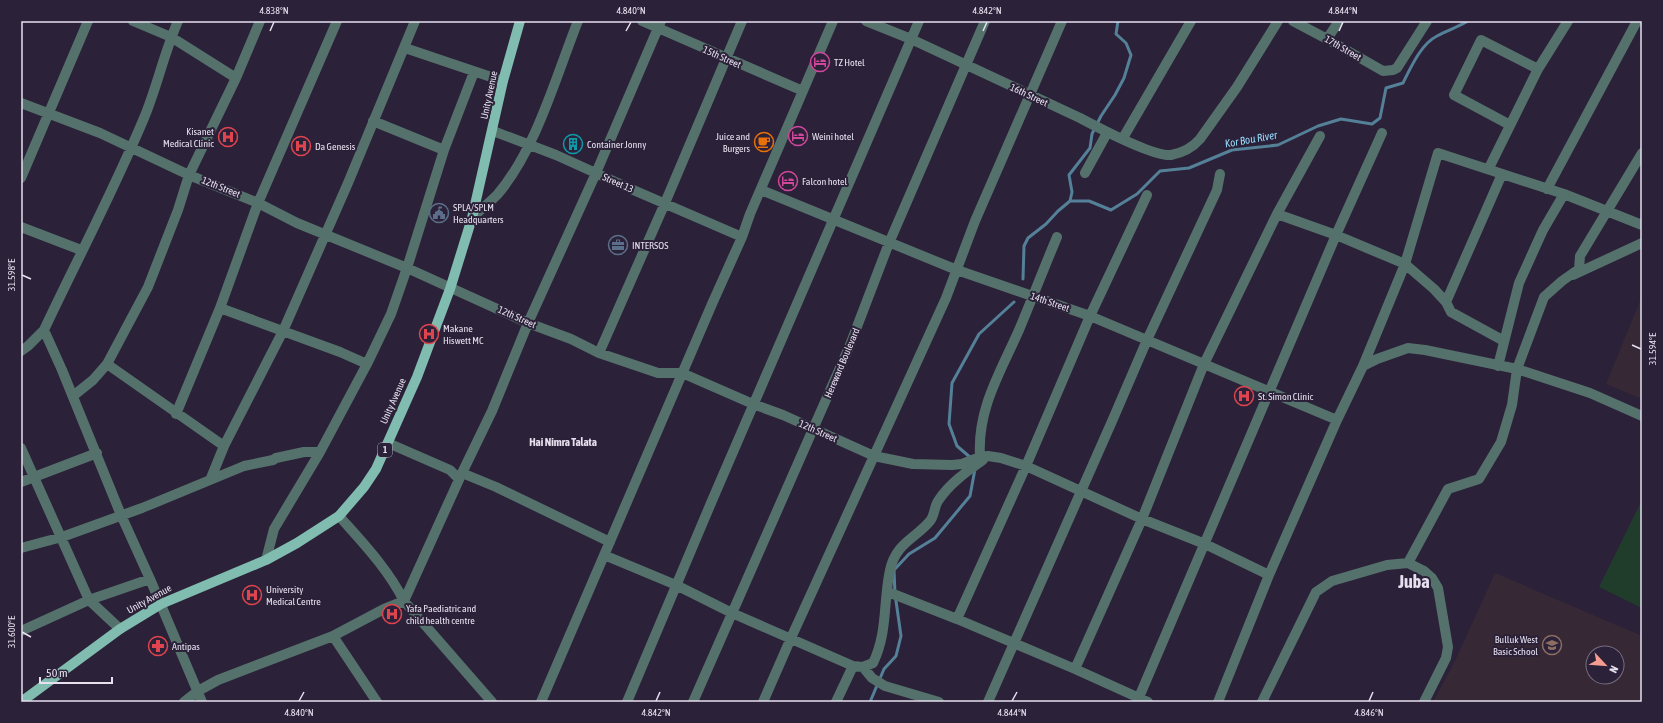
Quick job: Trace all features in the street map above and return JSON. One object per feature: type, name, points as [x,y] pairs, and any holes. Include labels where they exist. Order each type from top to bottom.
[{"type":"main road","name":"Unity Avenue","points":[[21,702],[120,629],[161,604],[266,560],[297,543],[339,516],[364,487],[376,469],[417,377],[450,289],[472,218],[504,81],[520,21]]},
{"type":"street","points":[[21,178],[88,21]]},
{"type":"street","points":[[133,21],[171,37],[236,78]]},
{"type":"street","points":[[21,351],[44,330],[131,148],[178,21]]},
{"type":"street","points":[[73,396],[93,380],[107,364],[148,287],[178,210],[189,175],[236,78],[260,21]]},
{"type":"street","points":[[176,414],[220,308],[258,203],[337,21]]},
{"type":"street","points":[[472,218],[501,189],[530,145],[578,21]]},
{"type":"street","name":"15th Street","points":[[642,21],[660,25],[726,58],[803,91]]},
{"type":"street","points":[[599,353],[665,203],[742,21]]},
{"type":"street","points":[[541,702],[833,21]]},
{"type":"street","name":"16th Street","points":[[866,21],[911,39],[966,64],[1080,118],[1107,133],[1123,138],[1153,152],[1170,155],[1193,146],[1236,88],[1278,21]]},
{"type":"street","points":[[627,702],[753,404],[919,21]]},
{"type":"street","name":"Hereward Boulevard","points":[[693,702],[850,345],[889,243],[985,21]]},
{"type":"street","points":[[763,702],[946,298],[975,221],[1062,21]]},
{"type":"street","points":[[1123,138],[1191,21]]},
{"type":"street","name":"17th Street","points":[[1293,21],[1382,71],[1393,70],[1400,64],[1427,21]]},
{"type":"street","points":[[1327,39],[1339,21]]},
{"type":"street","points":[[1489,168],[1538,69],[1568,21]]},
{"type":"street","points":[[1547,189],[1637,21]]},
{"type":"street","points":[[211,478],[224,446],[283,331],[405,48],[412,22]]},
{"type":"street","points":[[184,702],[198,691],[218,680],[333,636],[384,609],[404,602],[460,476],[492,411],[528,323],[596,173],[660,25]]},
{"type":"street","points":[[1510,125],[1454,95],[1481,40],[1538,69]]},
{"type":"street","points":[[405,48],[504,81]]},
{"type":"street","points":[[266,560],[274,529],[320,452],[367,364],[391,314],[444,150],[474,72]]},
{"type":"street","name":"12th Street","points":[[21,103],[100,133],[189,175],[258,203],[296,223],[407,268],[450,289],[528,323],[571,339],[599,353],[658,373],[682,373],[753,404],[783,415],[813,430],[874,456],[913,464],[952,465],[962,464],[984,457]]},
{"type":"street","points":[[373,121],[444,150]]},
{"type":"street","name":"Street 13","points":[[493,131],[530,145],[742,236]]},
{"type":"street","points":[[1085,173],[1107,133]]},
{"type":"street","points":[[888,592],[1076,669],[1141,701],[1205,544],[1336,235],[1382,133]]},
{"type":"street","points":[[1076,669],[1142,519],[1204,364],[1278,214],[1320,136]]},
{"type":"street","points":[[1218,702],[1269,575],[1337,420],[1363,366],[1405,264],[1438,152],[1564,194],[1642,225]]},
{"type":"street","points":[[1408,563],[1448,489],[1479,479],[1501,442],[1512,405],[1517,370],[1544,297],[1562,281],[1579,269],[1580,256],[1642,152]]},
{"type":"street","points":[[988,702],[1082,491],[1147,340],[1217,190],[1220,174]]},
{"type":"street","points":[[1446,302],[1502,174]]},
{"type":"street","name":"14th Street","points":[[761,190],[957,270],[1090,316],[1337,420]]},
{"type":"street","points":[[1498,366],[1519,284],[1543,230],[1564,194]]},
{"type":"street","points":[[957,619],[1026,466],[1090,316],[1147,195]]},
{"type":"street","points":[[1278,214],[1336,235],[1405,264],[1434,289],[1446,302],[1451,312],[1504,341]]},
{"type":"street","points":[[21,227],[81,250]]},
{"type":"street","points":[[984,457],[979,440],[985,407],[1057,236]]},
{"type":"street","points":[[1562,281],[1642,243]]},
{"type":"street","points":[[220,308],[340,352],[367,364]]},
{"type":"street","points":[[44,330],[97,453],[121,515],[161,604],[202,702]]},
{"type":"street","points":[[1363,366],[1377,358],[1408,348],[1425,350],[1517,370],[1590,393],[1642,416]]},
{"type":"street","points":[[107,364],[176,414],[224,446]]},
{"type":"street","points":[[388,443],[450,470],[460,476],[496,487],[610,542]]},
{"type":"street","points":[[21,448],[89,600],[120,629]]},
{"type":"street","points":[[21,548],[62,537],[142,508],[211,478],[244,466],[304,452],[320,452]]},
{"type":"street","points":[[21,482],[33,476],[97,453]]},
{"type":"street","points":[[863,668],[873,663],[878,652],[886,616],[890,569],[898,551],[907,540],[931,519],[937,503],[953,484],[984,457],[1001,458],[1026,466],[1142,519],[1205,544],[1269,575]]},
{"type":"street","points":[[339,516],[370,551],[395,583],[404,602],[492,702]]},
{"type":"street","points":[[604,555],[676,585],[732,613],[853,666],[863,668],[878,682],[924,700],[939,702]]},
{"type":"street","points":[[1262,702],[1316,592],[1332,581],[1387,565],[1408,563],[1424,571],[1432,578],[1438,588],[1448,647],[1446,658],[1424,702]]},
{"type":"street","points":[[21,631],[89,600],[150,579]]},
{"type":"street","points":[[333,636],[377,702]]},
{"type":"street","points":[[836,702],[853,666]]},
{"type":"shaded area","points":[[1642,296],[1642,399],[1606,384]]},
{"type":"shaded area","name":"Bulluk West Basic School","points":[[1495,573],[1642,636],[1642,702],[1433,702],[1455,661]]},
{"type":"green space","points":[[1642,500],[1642,608],[1599,587]]},
{"type":"waterway","points":[[1070,201],[1072,192],[1069,175],[1090,148],[1092,134],[1124,78],[1131,55],[1126,43],[1116,34],[1118,21]]},
{"type":"waterway","name":"Kor Bou River","points":[[1023,279],[1024,246],[1028,238],[1046,224],[1070,201],[1089,201],[1111,210],[1137,194],[1160,171],[1189,168],[1232,150],[1278,145],[1318,126],[1341,119],[1372,124],[1380,118],[1386,88],[1403,83],[1417,56],[1426,44],[1437,36],[1468,21]]},
{"type":"waterway","points":[[971,458],[957,446],[949,424],[952,383],[979,334],[1014,302]]},
{"type":"waterway","points":[[870,702],[884,669],[896,656],[901,636],[895,594],[894,570],[909,554],[935,538],[970,496],[975,469]]},
{"type":"place","name":"TZ Hotel","points":[[820,62]]},
{"type":"place","name":"Weini hotel","points":[[798,136]]},
{"type":"place","name":"Kisanet Medical Clinic","points":[[228,137]]},
{"type":"place","name":"Juice and Burgers","points":[[764,142]]},
{"type":"place","name":"Container Jonny","points":[[573,144]]},
{"type":"place","name":"Da Genesis","points":[[301,146]]},
{"type":"place","name":"Falcon hotel","points":[[788,181]]},
{"type":"place","name":"SPLA/SPLM Headquarters","points":[[439,213]]},
{"type":"place","name":"INTERSOS","points":[[618,245]]},
{"type":"place","name":"Makane Hiswett MC","points":[[429,334]]},
{"type":"place","name":"St. Simon Clinic","points":[[1244,396]]},
{"type":"place","name":"University Medical Centre","points":[[252,595]]},
{"type":"place","name":"Yafa Paediatric and child health centre","points":[[392,614]]},
{"type":"place","name":"Bulluk West Basic School","points":[[1552,645]]},
{"type":"place","name":"Antipas","points":[[158,646]]},
{"type":"district","name":"Hai Nimra Talata","points":[[563,442]]},
{"type":"district","name":"Juba","points":[[1414,581]]}]
